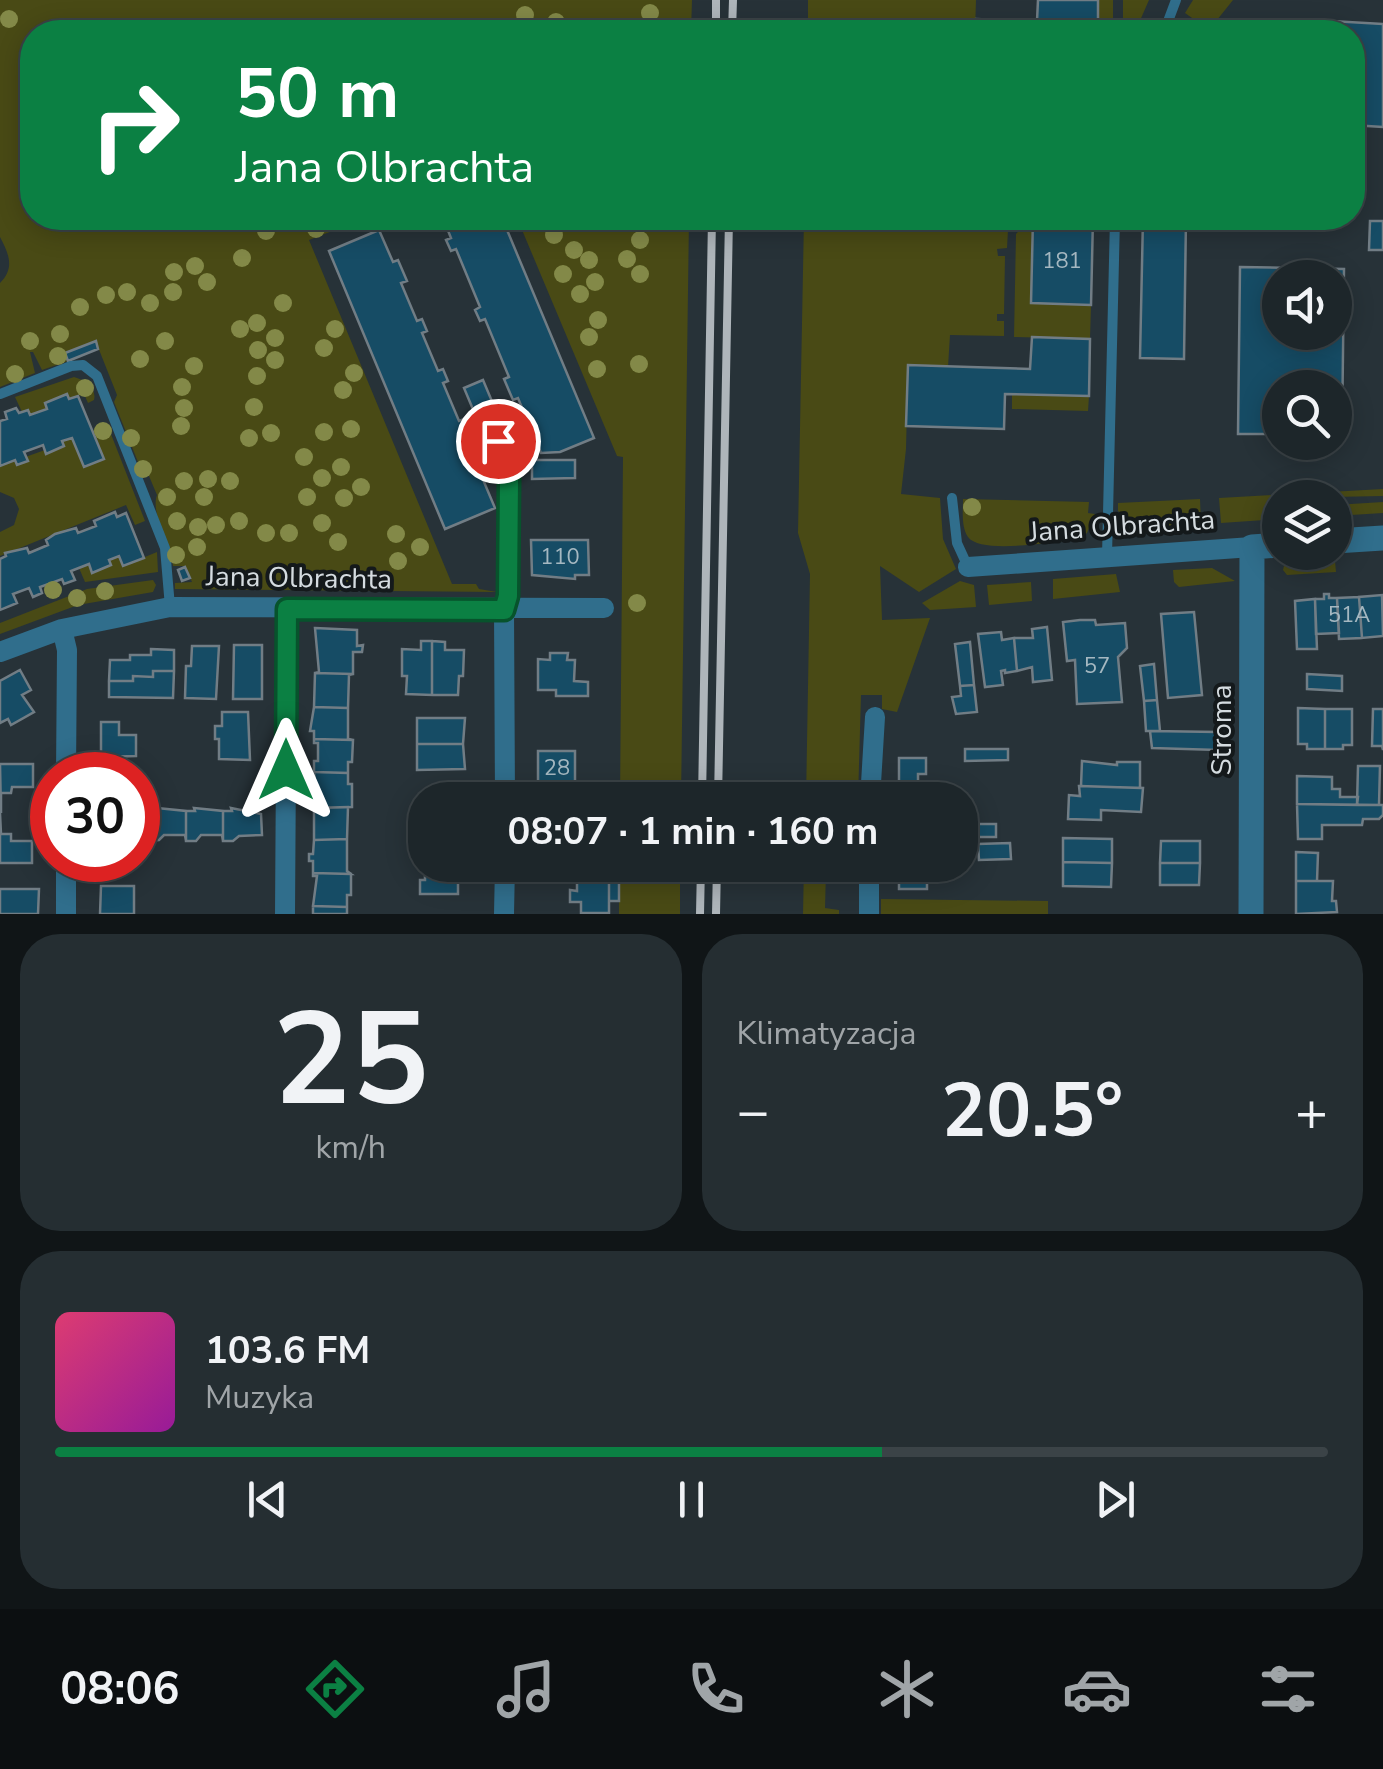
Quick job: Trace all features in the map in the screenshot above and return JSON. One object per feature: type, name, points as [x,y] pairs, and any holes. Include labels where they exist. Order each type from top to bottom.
[{"type":"street","points":[[1352,540],[1383,538]]},
{"type":"street","name":"Jana Olbrachta","points":[[968,567],[1262,546]]},
{"type":"street","name":"Stroma","points":[[1250,914],[1252,547]]},
{"type":"street","name":"Jana Olbrachta","points":[[0,652],[62,629],[170,607],[604,608]]},
{"type":"street","points":[[285,914],[287,609]]},
{"type":"street","points":[[504,610],[505,782]]},
{"type":"street","points":[[62,629],[67,650],[66,752]]},
{"type":"street","points":[[871,782],[875,717]]},
{"type":"street","points":[[66,882],[66,914]]},
{"type":"street","points":[[504,914],[505,882]]},
{"type":"street","points":[[869,882],[869,914]]},
{"type":"lane","points":[[1107,556],[1114,230]]},
{"type":"lane","points":[[0,394],[71,366],[83,365],[96,376],[165,548],[170,607]]},
{"type":"lane","points":[[498,441],[509,479],[508,596],[504,610]]},
{"type":"lane","points":[[952,498],[957,543],[968,567]]},
{"type":"shaded area","points":[[0,0],[692,0],[691,20],[20,20],[20,230],[335,230],[309,240],[452,584],[476,584],[479,589],[497,592],[175,589],[175,583],[192,582],[185,566],[173,566],[156,511],[157,495],[149,476],[142,472],[114,402],[117,395],[96,342],[65,353],[68,361],[42,370],[30,352],[35,373],[0,387],[0,283],[8,272],[9,261],[0,237]]},
{"type":"shaded area","points":[[808,0],[976,0],[975,20],[808,20]]},
{"type":"shaded area","points":[[1098,0],[1113,0],[1113,20],[1098,20]]},
{"type":"shaded area","points":[[1123,0],[1149,0],[1140,20],[1123,20]]},
{"type":"shaded area","points":[[1193,0],[1233,0],[1217,20],[1195,20],[1185,13]]},
{"type":"shaded area","points":[[522,230],[689,230],[681,782],[620,782],[623,457],[617,456]]},
{"type":"shaded area","points":[[804,230],[1008,230],[1007,248],[997,249],[998,256],[1005,256],[1004,314],[997,314],[997,321],[1004,321],[1004,336],[950,335],[948,367],[908,366],[901,494],[940,498],[943,539],[956,569],[919,592],[880,566],[882,620],[930,618],[897,712],[882,709],[882,695],[861,695],[859,782],[806,782],[810,574],[798,533]]},
{"type":"shaded area","points":[[1020,230],[1033,230],[1031,303],[1091,305],[1090,339],[1014,337],[1016,234]]},
{"type":"shaded area","points":[[74,377],[89,385],[94,400],[88,403],[84,394],[69,399],[66,394],[46,403],[47,409],[30,415],[28,410],[22,412],[15,397]]},
{"type":"shaded area","points":[[1012,394],[1089,396],[1088,411],[1012,409]]},
{"type":"shaded area","points":[[107,424],[145,521],[135,525],[126,505],[0,556],[0,532],[14,525],[19,509],[14,498],[0,492],[0,466],[63,447],[62,441],[72,438],[84,467],[104,459],[93,430]]},
{"type":"shaded area","points":[[1383,489],[1383,496],[1352,497],[1352,491]]},
{"type":"shaded area","points":[[1262,496],[1262,520],[1221,523],[1219,498]]},
{"type":"shaded area","points":[[963,499],[1089,502],[1088,513],[1095,514],[1087,533],[1076,540],[987,545],[968,537]]},
{"type":"shaded area","points":[[1200,499],[1201,524],[1140,527],[1118,511],[1118,503]]},
{"type":"shaded area","points":[[1383,502],[1383,513],[1352,515],[1352,504]]},
{"type":"shaded area","points":[[157,552],[158,572],[85,582],[79,568],[89,564],[93,572],[111,565],[109,560],[119,556],[123,566]]},
{"type":"shaded area","points":[[1212,568],[1235,581],[1179,587],[1174,582],[1173,570]]},
{"type":"shaded area","points":[[1283,570],[1336,572],[1287,575]]},
{"type":"shaded area","points":[[1116,574],[1120,592],[1053,599],[1053,579]]},
{"type":"shaded area","points":[[153,580],[153,592],[78,605],[0,634],[0,623],[87,589]]},
{"type":"shaded area","points":[[960,581],[974,585],[976,607],[930,610],[922,603]]},
{"type":"shaded area","points":[[1031,582],[1032,601],[989,605],[987,585]]},
{"type":"shaded area","points":[[619,882],[680,882],[680,914],[619,914]]},
{"type":"shaded area","points":[[804,882],[826,882],[825,908],[839,910],[839,914],[803,914]]},
{"type":"shaded area","points":[[881,899],[1048,901],[1048,914],[881,914]]},
{"type":"building","points":[[1038,0],[1098,0],[1098,20],[1037,20]]},
{"type":"building","points":[[1365,23],[1383,24],[1383,127],[1365,126]]},
{"type":"building","points":[[1370,221],[1383,221],[1383,250],[1369,250]]},
{"type":"building","points":[[379,230],[393,262],[398,260],[407,281],[401,283],[417,321],[422,319],[427,331],[422,333],[438,371],[443,369],[448,381],[443,383],[459,421],[464,419],[469,430],[464,432],[479,470],[485,468],[489,480],[484,482],[495,508],[445,529],[329,251]]},
{"type":"building","points":[[448,230],[507,230],[594,438],[560,452],[541,453],[518,398],[513,400],[504,379],[509,377],[485,319],[480,321],[475,310],[480,307],[456,249],[451,251],[446,240],[451,238]]},
{"type":"building","points":[[1033,230],[1093,230],[1091,305],[1031,303]]},
{"type":"building","points":[[1143,230],[1186,230],[1184,359],[1140,358]]},
{"type":"building","points":[[1240,267],[1262,267],[1262,350],[1343,350],[1343,370],[1262,370],[1262,434],[1238,434]]},
{"type":"building","points":[[1032,337],[1090,339],[1089,396],[1005,394],[1004,429],[906,426],[908,365],[1030,369]]},
{"type":"building","points":[[96,341],[98,349],[68,361],[65,353]]},
{"type":"building","points":[[483,380],[507,437],[488,445],[464,388]]},
{"type":"building","points":[[67,394],[69,399],[78,396],[104,459],[84,467],[72,438],[46,454],[43,445],[24,452],[28,461],[17,465],[15,460],[0,466],[0,421],[7,419],[5,412],[16,408],[19,413],[28,410],[30,415],[47,409],[45,403]]},
{"type":"building","points":[[532,460],[575,460],[575,478],[532,479]]},
{"type":"building","points":[[115,512],[117,517],[126,513],[144,558],[123,566],[119,556],[109,560],[111,565],[92,573],[89,564],[71,571],[75,580],[64,584],[62,579],[40,587],[42,593],[33,597],[29,588],[13,594],[17,603],[0,610],[0,559],[5,553],[27,548],[29,553],[48,545],[46,540],[55,534],[76,528],[78,533]]},
{"type":"building","points":[[531,540],[588,540],[589,575],[575,575],[575,579],[532,575]]},
{"type":"building","points":[[185,567],[190,578],[182,581],[178,570]]},
{"type":"building","points":[[1324,594],[1337,598],[1339,633],[1316,634],[1315,599],[1324,599]]},
{"type":"building","points":[[1382,595],[1383,636],[1362,638],[1359,597]]},
{"type":"building","points":[[1359,597],[1362,638],[1339,639],[1337,598]]},
{"type":"building","points":[[1315,599],[1317,649],[1297,649],[1295,601]]},
{"type":"building","points":[[1194,612],[1202,695],[1168,698],[1161,614]]},
{"type":"building","points":[[1095,620],[1096,625],[1125,623],[1127,648],[1118,657],[1122,702],[1077,704],[1075,660],[1067,661],[1063,622]]},
{"type":"building","points":[[1047,627],[1052,680],[1033,682],[1032,667],[1017,671],[1014,638],[1033,638],[1032,629]]},
{"type":"building","points":[[315,628],[357,630],[357,646],[363,645],[362,652],[353,652],[353,674],[315,673],[319,672]]},
{"type":"building","points":[[1001,632],[1002,640],[1014,638],[1017,671],[1001,671],[1003,685],[985,687],[978,634]]},
{"type":"building","points":[[421,641],[432,641],[432,695],[406,694],[407,676],[402,676],[402,649],[421,650]]},
{"type":"building","points":[[432,641],[445,642],[445,650],[464,650],[458,695],[432,695]]},
{"type":"building","points":[[970,642],[974,685],[960,686],[955,644]]},
{"type":"building","points":[[234,645],[262,645],[262,699],[233,699]]},
{"type":"building","points":[[192,646],[219,646],[216,699],[185,698],[186,666],[191,666]]},
{"type":"building","points":[[151,649],[174,650],[174,671],[153,671],[153,677],[133,676],[133,681],[109,681],[110,660],[151,655]]},
{"type":"building","points":[[550,653],[568,653],[567,660],[575,660],[574,681],[588,682],[588,696],[556,696],[556,690],[538,690],[538,659],[550,660]]},
{"type":"building","points":[[1154,664],[1157,700],[1144,701],[1140,666]]},
{"type":"building","points":[[20,670],[31,690],[22,695],[34,712],[11,725],[8,719],[0,723],[0,681]]},
{"type":"building","points":[[153,671],[174,671],[173,698],[109,697],[109,681],[153,677]]},
{"type":"building","points":[[315,673],[353,674],[349,675],[348,708],[314,707]]},
{"type":"building","points":[[1307,674],[1342,676],[1342,691],[1307,689]]},
{"type":"building","points":[[974,685],[977,712],[956,714],[952,697],[961,696],[960,686]]},
{"type":"building","points":[[1157,700],[1160,731],[1146,731],[1144,701]]},
{"type":"building","points":[[314,707],[348,708],[348,739],[353,740],[314,739],[314,731],[310,731]]},
{"type":"building","points":[[1298,708],[1325,709],[1325,749],[1307,749],[1307,744],[1298,744]]},
{"type":"building","points":[[1325,709],[1352,709],[1352,745],[1325,749]]},
{"type":"building","points":[[1373,709],[1383,709],[1383,750],[1382,746],[1372,746]]},
{"type":"building","points":[[222,712],[248,712],[250,760],[219,759],[215,726],[222,726]]},
{"type":"building","points":[[417,718],[465,718],[463,744],[417,744]]},
{"type":"building","points":[[101,722],[119,722],[119,735],[136,735],[136,752],[101,752]]},
{"type":"building","points":[[1150,731],[1218,732],[1218,750],[1152,748]]},
{"type":"building","points":[[314,739],[353,740],[348,773],[314,772],[318,743]]},
{"type":"building","points":[[417,744],[463,744],[465,769],[417,770]]},
{"type":"building","points":[[965,749],[1008,749],[1008,760],[965,761]]},
{"type":"building","points":[[538,751],[575,751],[575,782],[538,782]]},
{"type":"building","points":[[899,758],[926,758],[926,774],[918,774],[918,782],[899,782]]},
{"type":"building","points":[[1082,761],[1117,765],[1140,762],[1140,788],[1081,786]]},
{"type":"building","points":[[0,764],[30,764],[30,787],[12,787],[11,793],[1,793],[1,813]]},
{"type":"building","points":[[1358,766],[1380,766],[1379,805],[1357,805]]},
{"type":"building","points":[[314,772],[348,773],[352,807],[314,808],[318,807]]},
{"type":"building","points":[[1297,776],[1332,777],[1332,789],[1340,789],[1340,797],[1358,797],[1357,805],[1297,804]]},
{"type":"building","points":[[1079,786],[1143,788],[1141,812],[1101,810],[1101,820],[1068,819],[1069,795],[1080,796]]},
{"type":"building","points":[[1297,804],[1383,805],[1383,815],[1379,819],[1363,819],[1362,825],[1322,825],[1322,839],[1298,839]]},
{"type":"building","points":[[348,807],[347,839],[314,840],[314,808]]},
{"type":"building","points":[[160,808],[186,811],[186,841],[185,835],[164,835],[160,839]]},
{"type":"building","points":[[194,808],[223,811],[223,841],[222,835],[201,835],[196,841],[186,841],[186,811],[195,811]]},
{"type":"building","points":[[231,808],[261,814],[262,835],[223,841],[223,811],[232,811]]},
{"type":"building","points":[[0,813],[1,834],[11,834],[11,841],[30,841],[30,863],[0,863]]},
{"type":"building","points":[[978,824],[996,824],[996,837],[978,837]]},
{"type":"building","points":[[1063,838],[1112,839],[1112,863],[1063,862]]},
{"type":"building","points":[[347,839],[347,871],[351,874],[313,873],[309,854],[313,854],[314,840]]},
{"type":"building","points":[[1161,841],[1200,841],[1200,863],[1160,863]]},
{"type":"building","points":[[1010,843],[1011,859],[979,860],[978,844]]},
{"type":"building","points":[[1296,852],[1318,853],[1317,881],[1296,881]]},
{"type":"building","points":[[1063,862],[1112,863],[1111,887],[1063,886]]},
{"type":"building","points":[[1160,863],[1200,863],[1199,885],[1160,885]]},
{"type":"building","points":[[313,873],[351,874],[347,907],[313,906],[317,876]]},
{"type":"building","points":[[1296,881],[1333,881],[1332,901],[1336,901],[1337,912],[1296,914]]},
{"type":"building","points":[[420,882],[458,882],[458,894],[420,894]]},
{"type":"building","points":[[577,882],[609,882],[609,913],[581,913],[581,902],[570,902],[570,890],[577,891]]},
{"type":"building","points":[[609,882],[619,882],[619,901],[609,901]]},
{"type":"building","points":[[899,882],[927,882],[927,889],[899,889]]},
{"type":"building","points":[[101,886],[134,886],[134,914],[100,914]]},
{"type":"building","points":[[0,889],[39,889],[38,914],[0,914]]},
{"type":"building","points":[[313,906],[347,907],[347,914],[313,914]]},
{"type":"railway","points":[[716,0],[716,20]]},
{"type":"railway","points":[[732,20],[733,0]]},
{"type":"railway","points":[[702,782],[712,230]]},
{"type":"railway","points":[[718,782],[729,230]]},
{"type":"railway","points":[[700,914],[701,882]]},
{"type":"railway","points":[[716,914],[717,882]]},
{"type":"route","points":[[286,770],[287,609],[504,610],[508,596],[509,479],[498,441]]}]
